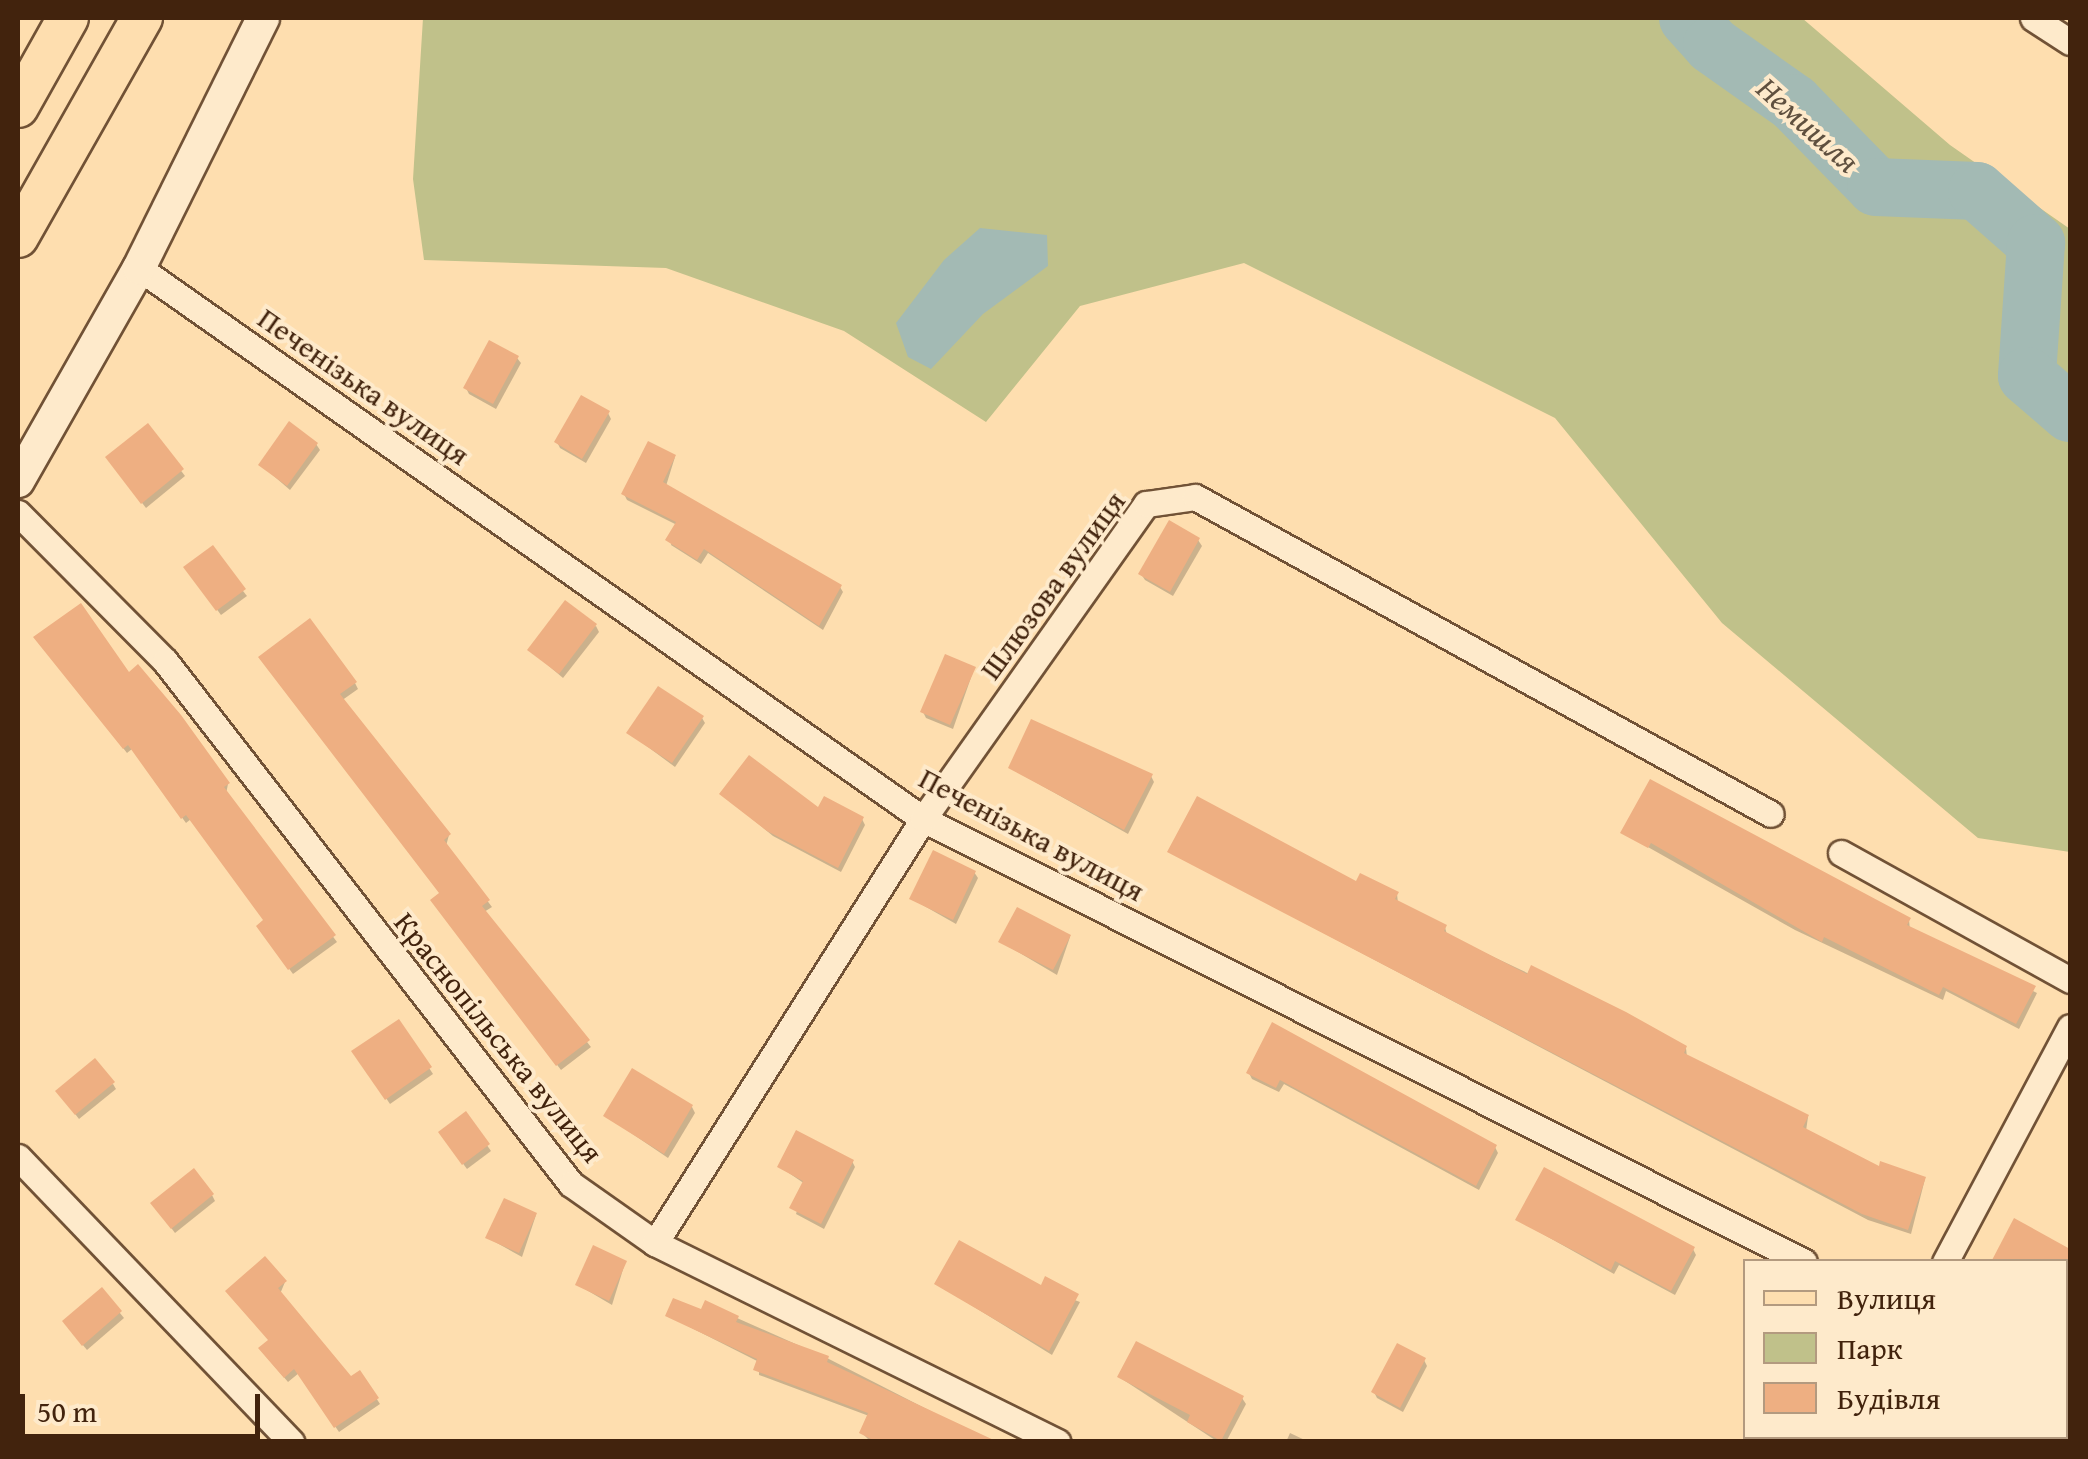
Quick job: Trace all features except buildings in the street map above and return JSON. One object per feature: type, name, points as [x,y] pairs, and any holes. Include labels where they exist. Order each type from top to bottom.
[{"type":"main road","points":[[18,107],[68,18]]},
{"type":"main road","points":[[18,237],[142,18]]},
{"type":"street","points":[[18,481],[138,268],[263,18]]},
{"type":"street","points":[[2033,18],[2070,42]]},
{"type":"street","name":"Печенізька вулиця","points":[[138,268],[924,819],[1798,1259]]},
{"type":"street","name":"Шлюзова вулиця","points":[[655,1243],[924,819],[1146,504],[1195,497],[1771,814]]},
{"type":"street","name":"Краснопільська вулиця","points":[[18,513],[164,661],[571,1184],[655,1243],[1058,1442]]},
{"type":"street","points":[[1841,853],[2070,980]]},
{"type":"street","points":[[1948,1259],[2070,1027]]},
{"type":"street","points":[[18,1157],[291,1442]]},
{"type":"green space","points":[[423,18],[1802,18],[1950,145],[2070,229],[2070,852],[1978,838],[1722,623],[1555,418],[1244,263],[1080,306],[986,422],[844,331],[666,268],[424,260],[413,179]]},
{"type":"water","points":[[980,228],[1047,235],[1048,266],[983,314],[931,369],[908,357],[896,323],[944,260]]},
{"type":"waterway","name":"Немишля","points":[[1688,18],[1712,45],[1794,103],[1876,187],[1977,191],[2036,243],[2027,376],[2070,413]]}]
